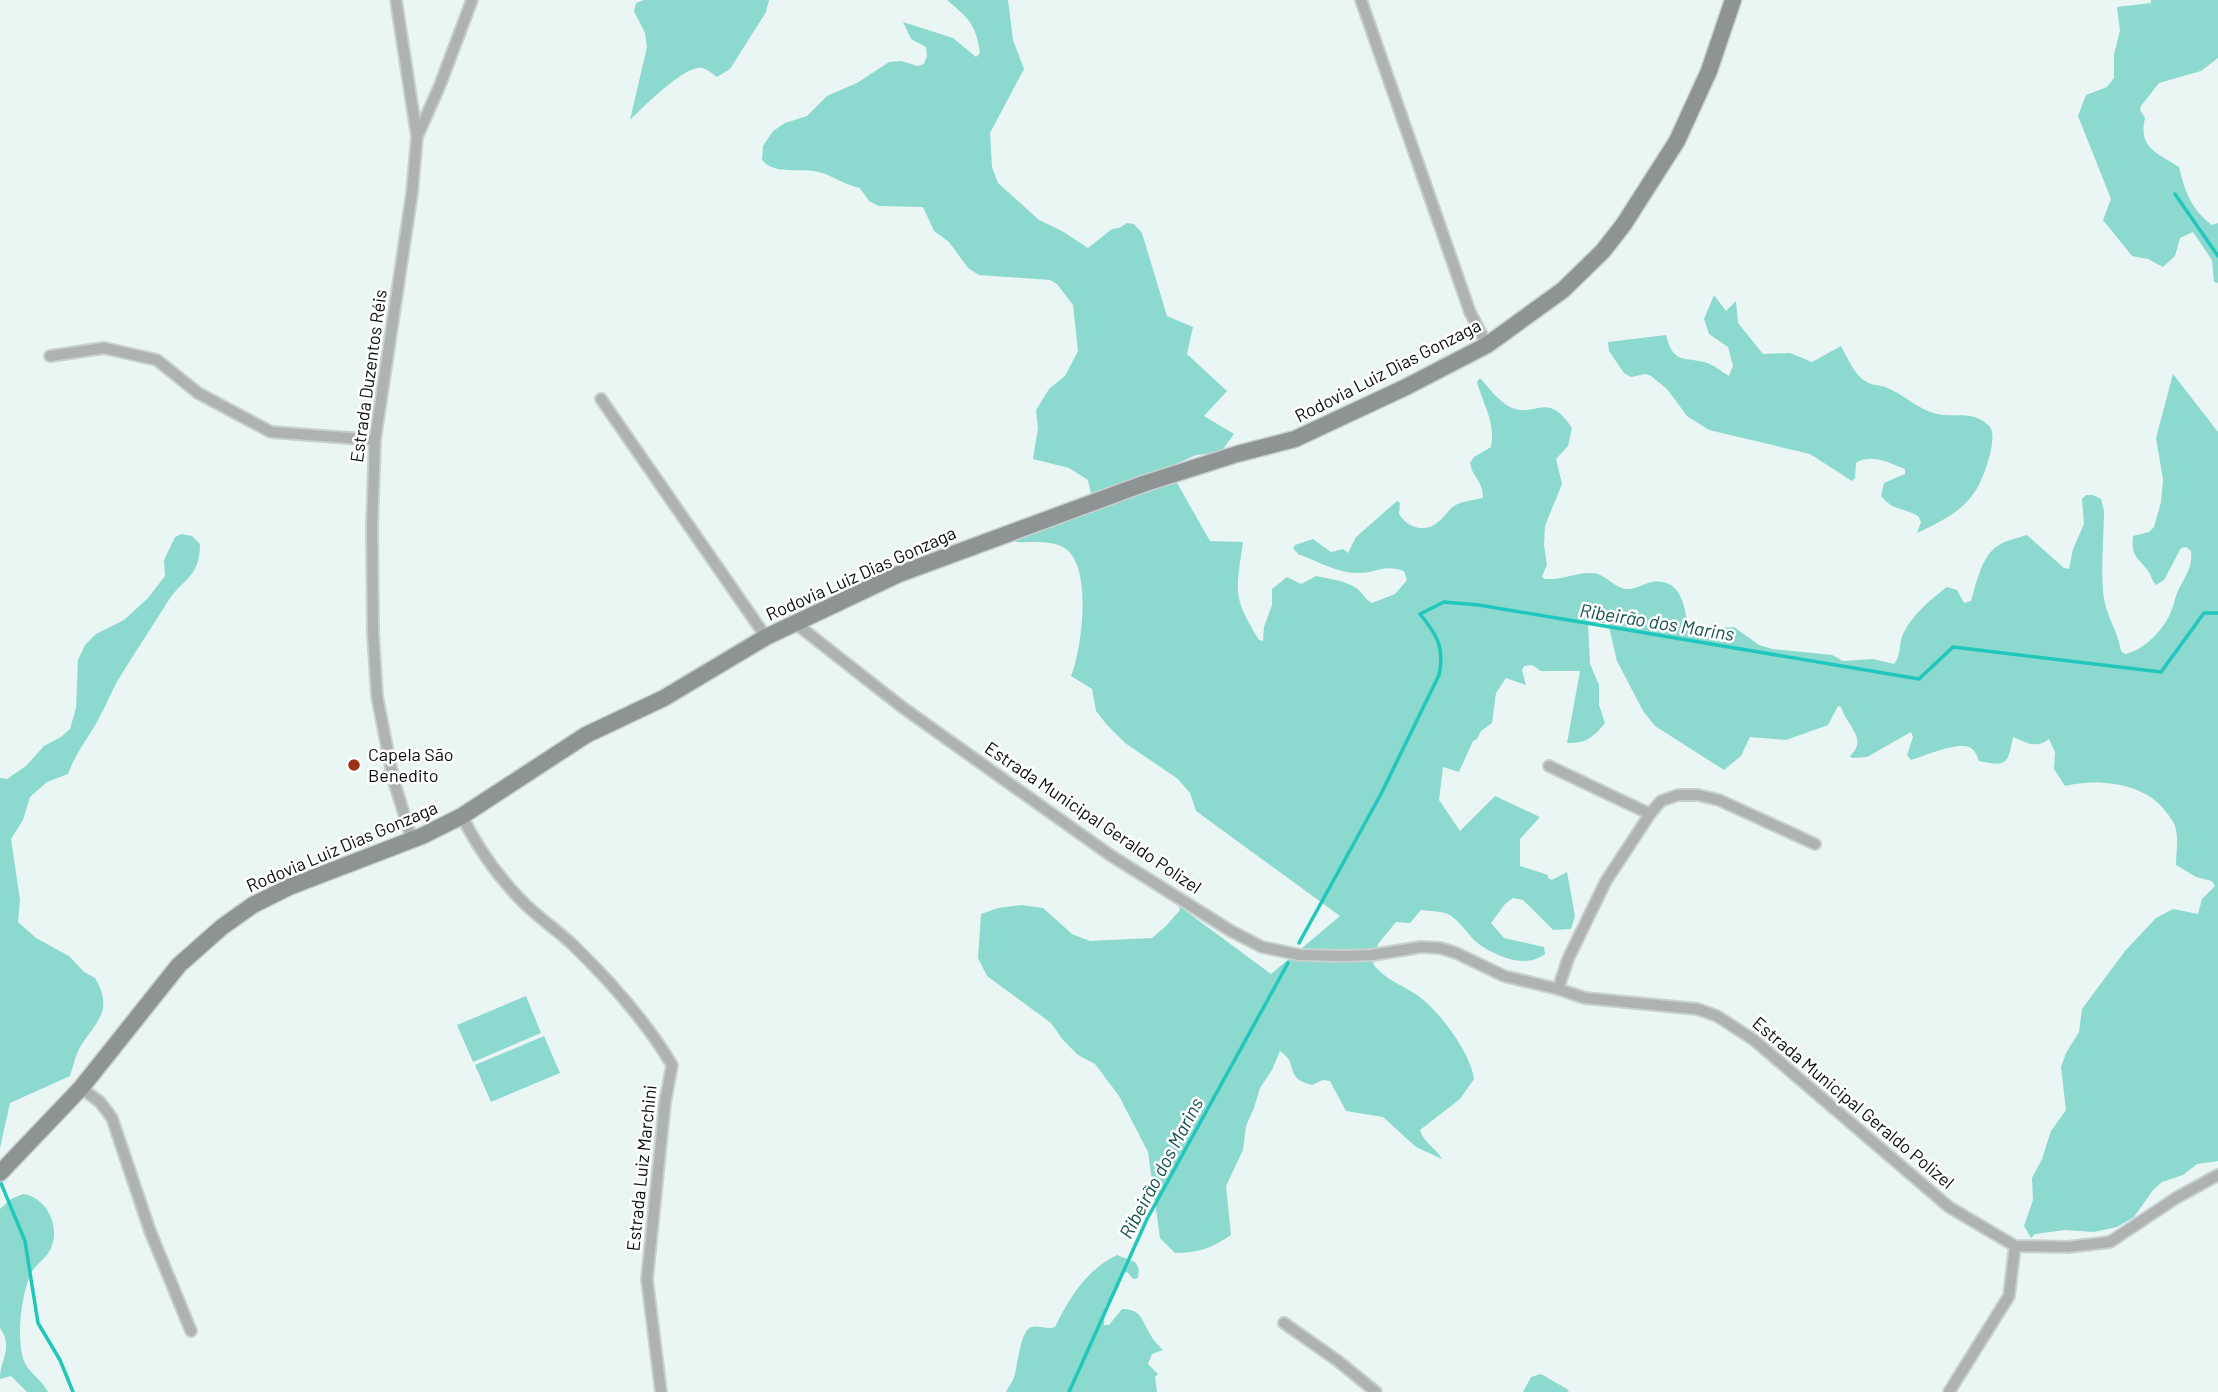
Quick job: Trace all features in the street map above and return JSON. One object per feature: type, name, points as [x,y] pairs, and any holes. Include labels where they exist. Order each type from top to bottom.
[{"type":"main road","name":"Rodovia Luiz Dias Gonzaga","points":[[1,1172],[82,1088],[179,965],[222,927],[253,905],[289,887],[412,840],[462,816],[586,735],[664,698],[795,622],[899,574],[1143,484],[1295,439],[1488,345],[1563,290],[1603,251],[1624,224],[1677,141],[1709,71],[1733,0]]},
{"type":"street","name":"Estrada Duzentos Réis","points":[[396,0],[417,137],[412,193],[375,440],[372,526],[373,633],[377,696],[393,778],[412,840]]},
{"type":"street","points":[[417,137],[472,0]]},
{"type":"street","points":[[1361,0],[1470,312],[1488,345]]},
{"type":"street","points":[[50,356],[104,348],[157,360],[198,393],[271,432],[375,440]]},
{"type":"street","points":[[601,399],[766,637]]},
{"type":"street","name":"Estrada Municipal Geraldo Polizel","points":[[795,622],[902,707],[1110,855],[1231,931],[1262,947],[1300,955],[1345,956],[1372,955],[1421,947],[1440,948],[1504,976],[1585,998],[1697,1009],[1717,1016],[1754,1040],[1949,1207],[2015,1246],[2068,1247],[2110,1242],[2176,1198],[2218,1175]]},
{"type":"street","points":[[1549,766],[1650,814]]},
{"type":"street","points":[[1558,989],[1568,959],[1606,881],[1650,814],[1661,802],[1678,795],[1719,800],[1815,844]]},
{"type":"street","name":"Estrada Luiz Marchini","points":[[462,816],[475,843],[500,876],[521,900],[573,945],[619,993],[655,1037],[672,1065],[647,1279],[660,1392]]},
{"type":"street","points":[[82,1088],[100,1102],[112,1118],[150,1231],[191,1331]]},
{"type":"street","points":[[1949,1392],[2009,1296],[2015,1246]]},
{"type":"street","points":[[1284,1323],[1376,1392]]},
{"type":"shaded area","points":[[644,0],[769,0],[766,12],[730,69],[717,77],[702,68],[686,73],[664,88],[630,120],[647,47],[645,33],[634,11],[636,3]]},
{"type":"shaded area","points":[[947,0],[1008,0],[1013,40],[1024,69],[990,133],[992,167],[998,183],[1039,220],[1088,248],[1112,229],[1127,223],[1134,224],[1142,233],[1167,316],[1193,327],[1187,354],[1227,391],[1204,416],[1234,434],[1221,452],[1196,455],[1138,481],[1134,493],[1177,483],[1210,541],[1243,542],[1238,593],[1244,613],[1259,640],[1263,641],[1264,627],[1272,605],[1272,589],[1287,577],[1301,584],[1316,576],[1341,581],[1351,585],[1372,603],[1395,594],[1407,580],[1404,571],[1396,569],[1351,573],[1336,569],[1298,554],[1293,548],[1295,545],[1313,539],[1331,552],[1343,549],[1348,553],[1356,537],[1397,501],[1400,503],[1399,514],[1402,519],[1411,525],[1428,528],[1457,504],[1483,498],[1470,463],[1474,457],[1491,447],[1492,430],[1477,382],[1480,378],[1508,406],[1517,410],[1547,407],[1563,416],[1572,428],[1568,446],[1556,459],[1562,484],[1545,526],[1547,565],[1542,576],[1544,579],[1592,573],[1626,589],[1663,582],[1671,585],[1682,599],[1689,637],[1734,627],[1759,645],[1772,649],[1832,655],[1843,661],[1873,659],[1894,664],[1902,636],[1918,613],[1947,587],[1957,590],[1964,603],[1971,601],[1984,563],[2002,543],[2027,535],[2064,568],[2069,569],[2073,549],[2084,524],[2082,499],[2086,495],[2093,495],[2101,499],[2104,511],[2102,578],[2105,606],[2121,651],[2125,654],[2132,652],[2152,639],[2167,620],[2191,563],[2191,551],[2186,547],[2181,548],[2164,580],[2156,585],[2133,548],[2133,536],[2149,532],[2154,527],[2161,502],[2163,480],[2156,438],[2173,374],[2218,432],[2218,1161],[2197,1164],[2183,1175],[2162,1182],[2134,1217],[2117,1227],[2094,1232],[2065,1230],[2035,1234],[2031,1238],[2024,1226],[2033,1200],[2032,1178],[2042,1159],[2051,1131],[2066,1110],[2061,1067],[2079,1032],[2082,1009],[2125,951],[2156,918],[2173,909],[2198,914],[2202,899],[2215,886],[2212,881],[2196,877],[2176,865],[2175,826],[2157,802],[2134,789],[2120,785],[2092,783],[2065,786],[2054,769],[2055,752],[2049,739],[2036,744],[2013,737],[2010,753],[2005,761],[1995,764],[1979,761],[1973,749],[1963,746],[1911,760],[1907,755],[1913,737],[1911,732],[1867,757],[1852,758],[1850,756],[1855,750],[1857,738],[1838,706],[1828,725],[1786,740],[1750,737],[1741,756],[1724,770],[1655,726],[1643,711],[1617,661],[1608,623],[1588,623],[1590,664],[1599,685],[1599,705],[1605,723],[1601,728],[1584,741],[1567,743],[1580,671],[1541,671],[1532,665],[1524,666],[1522,670],[1526,685],[1506,678],[1496,693],[1492,723],[1473,741],[1459,772],[1443,767],[1439,800],[1460,831],[1495,796],[1540,817],[1520,839],[1520,866],[1548,875],[1552,880],[1567,872],[1575,916],[1571,929],[1553,930],[1523,900],[1513,898],[1491,923],[1504,938],[1544,947],[1545,954],[1537,959],[1519,961],[1490,951],[1475,941],[1452,916],[1435,911],[1421,910],[1410,923],[1396,922],[1378,944],[1373,964],[1382,974],[1417,995],[1434,1010],[1452,1032],[1472,1068],[1474,1079],[1460,1099],[1420,1130],[1442,1159],[1416,1147],[1383,1117],[1346,1111],[1330,1081],[1323,1080],[1312,1085],[1298,1079],[1286,1056],[1280,1051],[1260,1088],[1246,1126],[1243,1150],[1226,1186],[1231,1235],[1204,1249],[1175,1253],[1160,1238],[1148,1152],[1119,1096],[1095,1064],[1078,1055],[1051,1023],[987,976],[978,958],[981,914],[998,908],[1022,905],[1043,908],[1072,934],[1090,941],[1152,938],[1180,910],[1179,906],[1271,974],[1340,916],[1196,811],[1190,793],[1178,779],[1125,743],[1096,711],[1092,689],[1071,676],[1079,648],[1082,610],[1080,574],[1075,560],[1067,550],[1055,544],[1014,542],[1052,525],[1092,498],[1088,480],[1069,468],[1033,459],[1038,428],[1036,410],[1049,389],[1065,376],[1078,351],[1073,305],[1057,284],[1050,280],[979,275],[968,268],[949,242],[934,231],[923,207],[879,206],[869,201],[860,188],[826,174],[773,168],[762,160],[763,146],[773,131],[785,123],[807,116],[827,96],[857,83],[889,62],[901,61],[918,66],[924,64],[926,47],[911,39],[903,22],[953,38],[976,57],[980,53],[974,28]]},
{"type":"shaded area","points":[[2151,0],[2218,0],[2218,58],[2201,71],[2159,83],[2140,110],[2145,118],[2144,136],[2147,143],[2156,153],[2179,167],[2194,206],[2212,225],[2218,223],[2218,283],[2214,282],[2212,260],[2193,232],[2180,238],[2175,256],[2163,267],[2148,259],[2132,256],[2103,220],[2111,199],[2078,116],[2086,95],[2107,87],[2114,78],[2114,54],[2120,31],[2117,7],[2151,3]]},
{"type":"shaded area","points":[[1714,295],[1726,311],[1736,301],[1738,323],[1763,354],[1790,353],[1812,362],[1841,346],[1854,370],[1867,382],[1892,390],[1930,412],[1970,416],[1982,420],[1992,433],[1991,450],[1974,493],[1957,511],[1917,533],[1921,522],[1918,516],[1894,507],[1881,496],[1884,483],[1905,474],[1905,469],[1881,460],[1862,460],[1856,463],[1855,478],[1852,481],[1810,454],[1709,430],[1687,416],[1667,389],[1651,376],[1646,374],[1631,377],[1624,373],[1609,351],[1608,342],[1666,335],[1675,355],[1707,363],[1729,376],[1733,366],[1728,347],[1709,334],[1704,319]]},
{"type":"shaded area","points":[[182,534],[192,536],[200,544],[197,565],[189,578],[172,595],[118,680],[68,774],[47,782],[30,797],[23,820],[11,839],[20,900],[18,922],[36,938],[69,956],[84,972],[95,978],[101,990],[103,1008],[79,1049],[70,1076],[10,1103],[0,1148],[0,778],[7,779],[26,766],[44,746],[70,729],[76,708],[78,660],[85,645],[96,634],[124,620],[148,598],[165,576],[164,560],[175,537]]},
{"type":"shaded area","points":[[526,996],[541,1033],[473,1062],[457,1025]]},
{"type":"shaded area","points":[[544,1036],[560,1073],[491,1102],[475,1065]]},
{"type":"shaded area","points":[[23,1194],[31,1196],[45,1207],[53,1222],[54,1239],[49,1252],[29,1278],[20,1325],[25,1363],[48,1392],[27,1392],[11,1376],[0,1379],[6,1341],[0,1328],[0,1209],[11,1199]]},
{"type":"shaded area","points":[[1117,1255],[1135,1262],[1139,1269],[1138,1278],[1133,1279],[1127,1272],[1121,1274],[1117,1289],[1105,1307],[1104,1325],[1109,1325],[1122,1309],[1139,1315],[1163,1350],[1152,1354],[1148,1364],[1158,1374],[1155,1377],[1157,1392],[1006,1392],[1013,1379],[1022,1341],[1028,1329],[1055,1327],[1080,1285],[1096,1268]]},
{"type":"shaded area","points":[[1541,1374],[1569,1392],[1523,1392],[1531,1377]]},
{"type":"waterway","name":"Ribeirão dos Marins","points":[[2175,194],[2218,256]]},
{"type":"waterway","name":"Ribeirão dos Marins","points":[[1299,943],[1381,794],[1439,675],[1441,657],[1438,642],[1420,614],[1444,602],[1479,605],[1919,679],[1953,647],[2161,672],[2204,613],[2218,613]]},
{"type":"waterway","name":"Ribeirão dos Marins","points":[[1069,1392],[1147,1219],[1288,963]]},
{"type":"waterway","name":"Ribeirão dos Marins","points":[[0,1181],[25,1241],[38,1323],[60,1360],[73,1392]]},
{"type":"place","name":"Capela São Benedito","points":[[354,765]]}]
